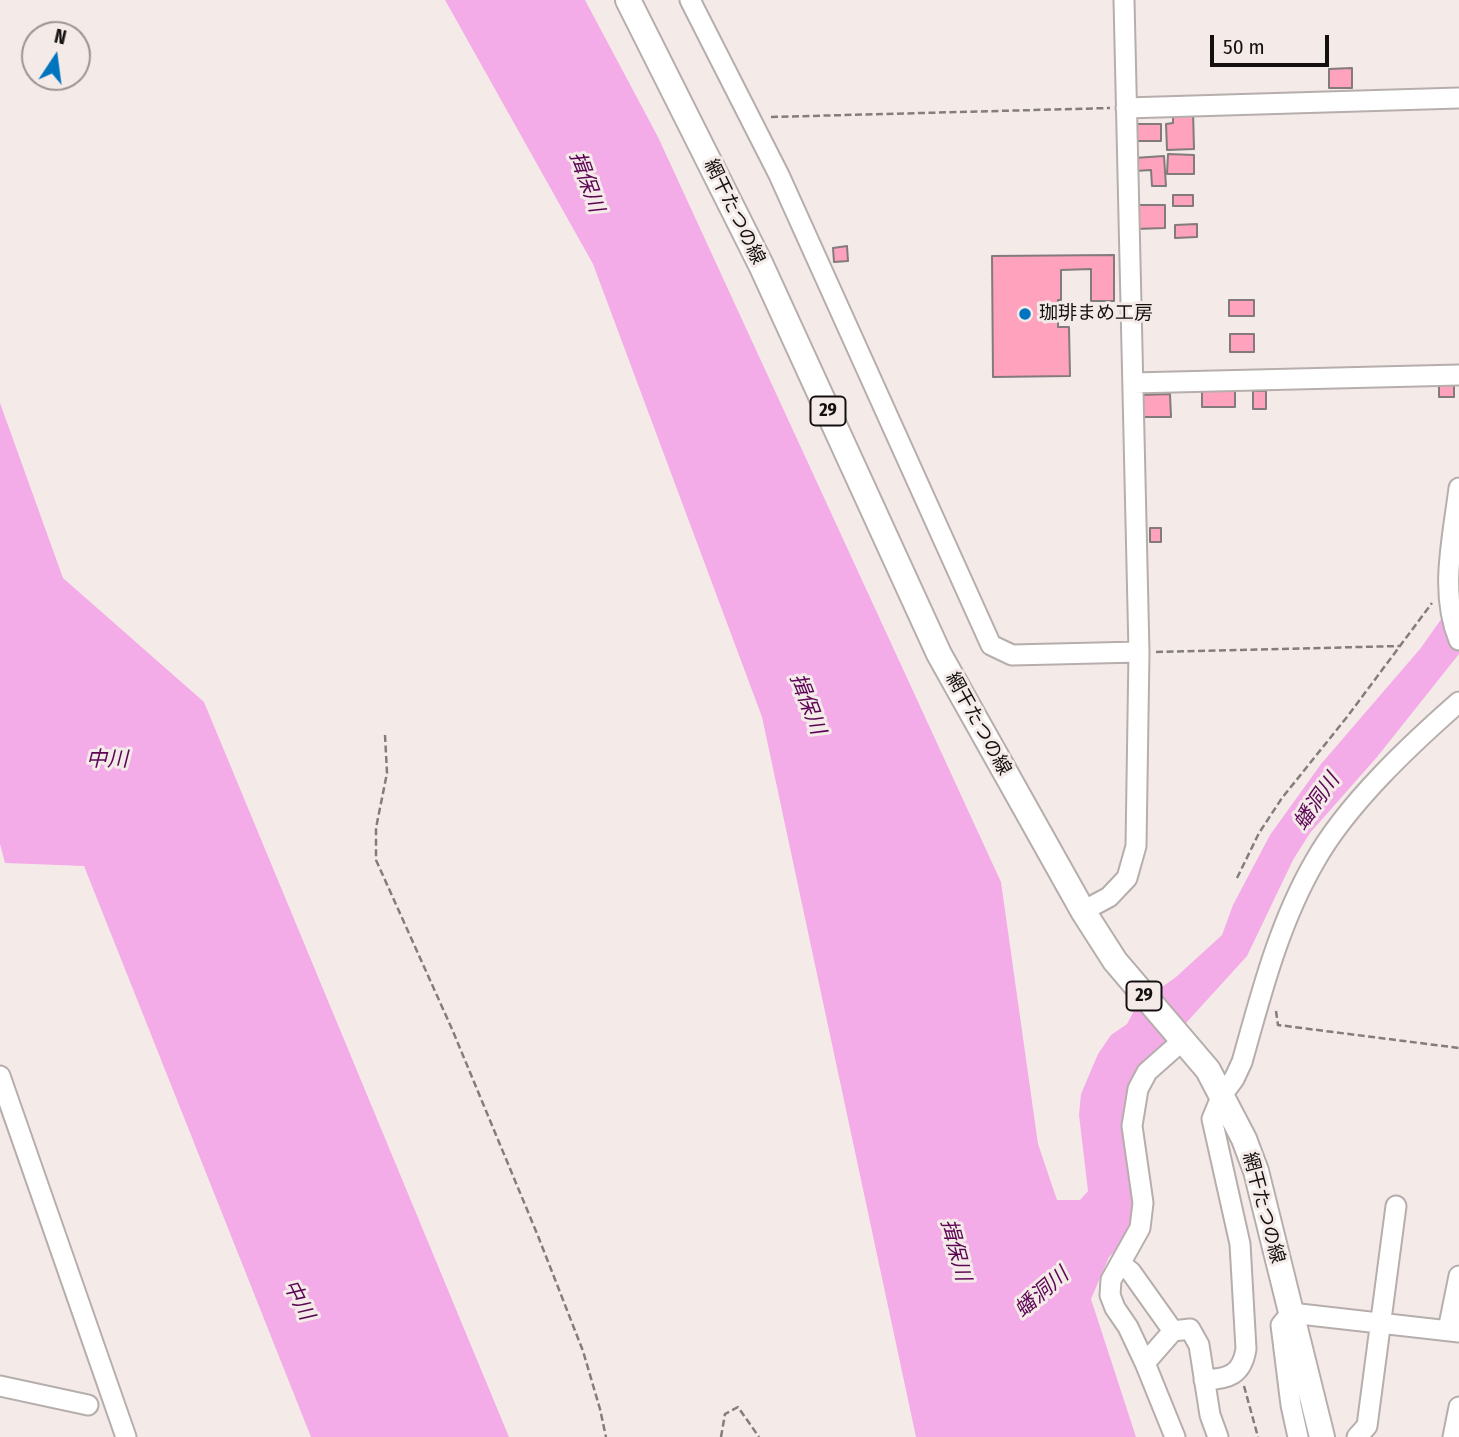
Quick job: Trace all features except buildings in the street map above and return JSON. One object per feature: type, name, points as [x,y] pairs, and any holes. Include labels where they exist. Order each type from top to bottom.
[{"type":"main road","name":"網干たつの線","points":[[628,0],[761,265],[939,654],[1083,911],[1115,961],[1208,1070],[1244,1139],[1256,1171],[1322,1437]]},
{"type":"street","points":[[690,0],[784,188],[990,645],[1012,655],[1139,652]]},
{"type":"street","points":[[1083,911],[1109,897],[1127,878],[1136,846],[1139,652],[1124,0]]},
{"type":"street","points":[[1126,108],[1459,98]]},
{"type":"street","points":[[1133,383],[1459,375]]},
{"type":"street","points":[[1459,488],[1448,580],[1450,615],[1459,640]]},
{"type":"street","points":[[1204,1380],[1221,1379],[1241,1369],[1246,1349],[1240,1244],[1212,1119],[1242,1062],[1279,940],[1293,903],[1316,858],[1372,788],[1414,742],[1459,702]]},
{"type":"street","points":[[1175,1437],[1145,1363],[1110,1295],[1111,1280],[1140,1228],[1143,1203],[1132,1126],[1138,1089],[1147,1072],[1182,1041]]},
{"type":"street","points":[[0,1076],[126,1437]]},
{"type":"street","points":[[0,1112],[9,1123],[17,1125]]},
{"type":"street","points":[[1357,1437],[1367,1426],[1396,1206]]},
{"type":"street","points":[[1121,1264],[1131,1272],[1172,1331]]},
{"type":"street","points":[[1298,1437],[1291,1405],[1281,1325],[1291,1313],[1453,1331],[1459,1276]]},
{"type":"street","points":[[1145,1363],[1172,1331],[1190,1329],[1199,1345],[1210,1415],[1218,1437]]},
{"type":"street","points":[[0,1387],[88,1405]]},
{"type":"street","points":[[1452,1437],[1459,1406]]},
{"type":"path","points":[[750,118],[1126,108]]},
{"type":"path","points":[[1237,878],[1259,832],[1282,798],[1401,646],[1448,580]]},
{"type":"path","points":[[1139,652],[1401,646]]},
{"type":"path","points":[[385,735],[387,773],[376,828],[376,860],[452,1029],[538,1236],[583,1351],[606,1437]]},
{"type":"path","points":[[1275,1003],[1278,1025],[1459,1048]]},
{"type":"path","points":[[1241,1369],[1258,1437]]},
{"type":"path","points":[[721,1437],[725,1414],[738,1407],[759,1437]]},
{"type":"water","points":[[445,0],[585,0],[658,137],[1001,882],[1038,1144],[1057,1200],[1080,1200],[1088,1191],[1079,1115],[1081,1094],[1098,1054],[1111,1035],[1127,1024],[1137,1005],[1176,977],[1222,935],[1233,905],[1270,835],[1321,764],[1420,649],[1459,594],[1459,654],[1377,757],[1310,833],[1293,860],[1247,956],[1167,1044],[1149,1058],[1129,1155],[1132,1220],[1121,1245],[1109,1257],[1091,1299],[1136,1437],[916,1437],[762,717],[593,264]]},
{"type":"water","name":"中川","points":[[0,403],[63,578],[204,702],[509,1437],[311,1437],[84,866],[5,863],[0,844]]},
{"type":"place","name":"珈琲まめ工房","points":[[1025,314]]},
{"type":"water label","name":"揖保川","points":[[586,182]]},
{"type":"water label","name":"揖保川","points":[[807,704]]},
{"type":"water label","name":"蟠洞川","points":[[1317,802]]},
{"type":"water label","name":"揖保川","points":[[955,1250]]},
{"type":"water label","name":"蟠洞川","points":[[1042,1293]]}]
